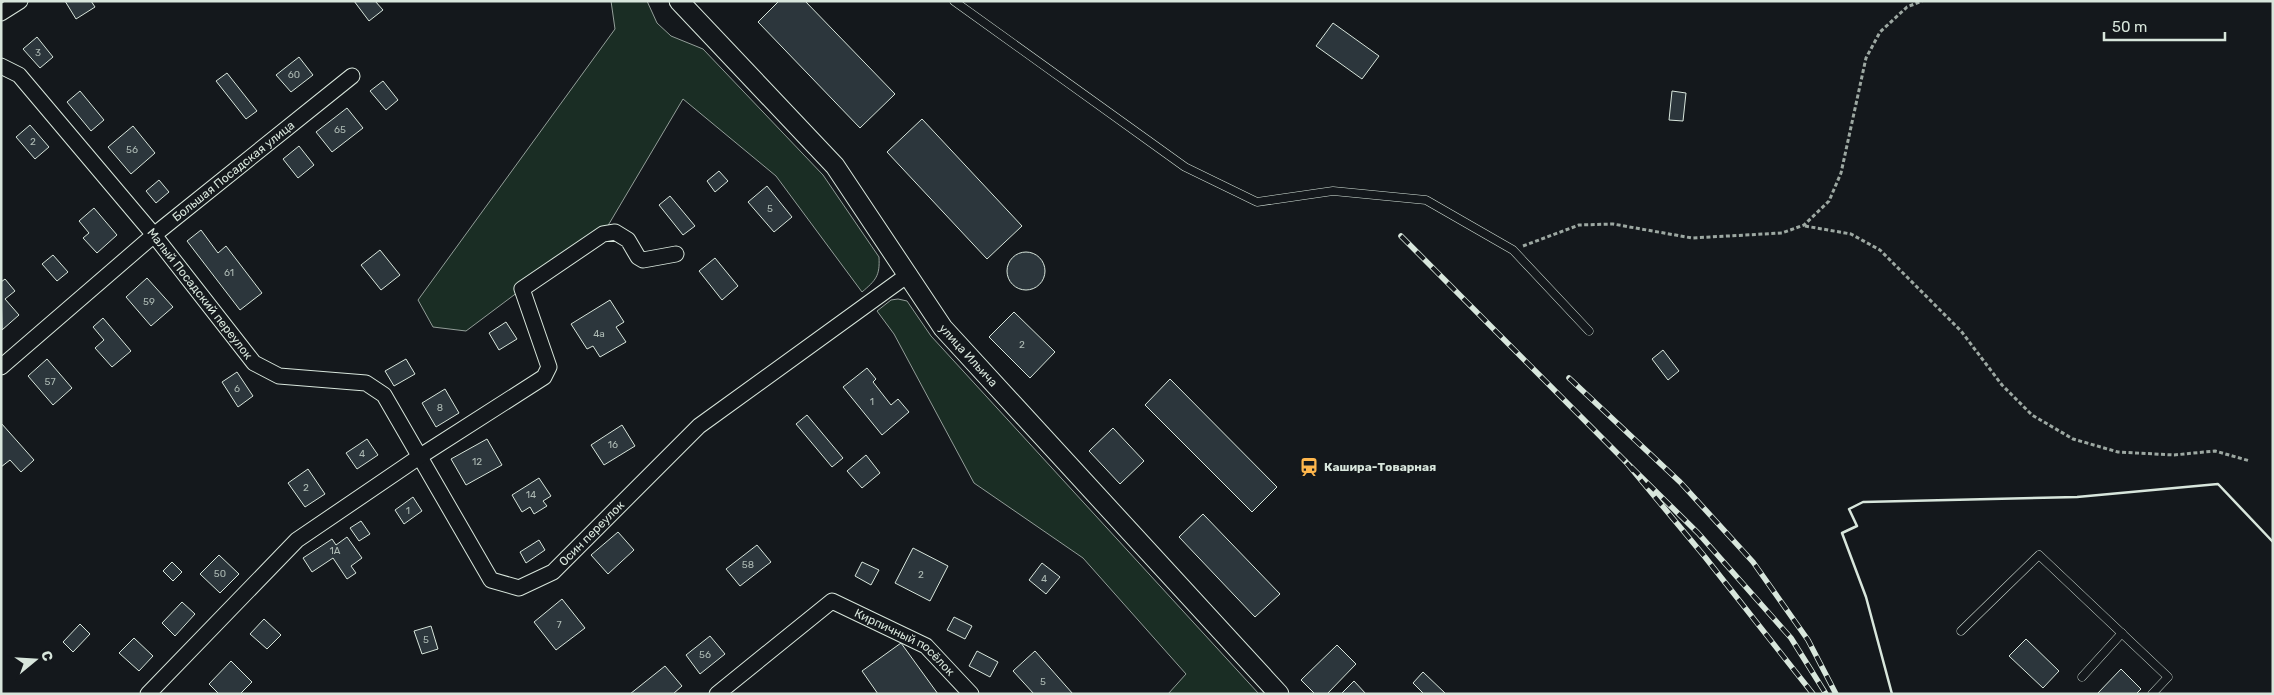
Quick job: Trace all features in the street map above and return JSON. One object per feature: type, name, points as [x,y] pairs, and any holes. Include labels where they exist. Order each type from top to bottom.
[{"type":"street","points":[[1,13],[20,1]]},
{"type":"street","name":"улица Ильича","points":[[679,1],[836,166],[943,328],[1279,694]]},
{"type":"street","name":"Малый Посадский переулок","points":[[1,66],[19,75],[154,235],[254,363],[280,376],[366,383],[384,395],[419,457]]},
{"type":"street","name":"Большая Посадская улица","points":[[1,367],[154,235],[352,76]]},
{"type":"street","points":[[148,694],[297,540],[419,457],[544,377],[549,367],[522,289],[603,234],[615,232],[628,240],[638,257],[643,260],[676,254]]},
{"type":"street","name":"Осин переулок","points":[[419,457],[491,580],[519,588],[553,572],[699,426],[909,274]]},
{"type":"street","name":"Кирпичный посёлок","points":[[725,691],[832,601],[926,646],[971,694]]},
{"type":"lane","points":[[954,1],[1184,167],[1256,202],[1333,191],[1426,200],[1513,250],[1589,331]]},
{"type":"lane","points":[[1961,631],[2039,555],[2168,677],[2152,694]]},
{"type":"lane","points":[[2082,677],[2122,633]]},
{"type":"path","points":[[1804,226],[1829,201],[1841,174],[1866,58],[1880,32],[1908,7],[1922,1]]},
{"type":"path","points":[[1513,250],[1579,225],[1613,224],[1692,238],[1773,234],[1804,226],[1851,234],[1880,250],[1961,332],[2002,385],[2032,415],[2073,439],[2118,452],[2174,455],[2215,451],[2250,461]]},
{"type":"green space","points":[[611,1],[647,1],[657,23],[671,36],[703,49],[823,175],[879,257],[878,273],[874,281],[867,288],[862,292],[776,176],[683,99],[603,234],[522,289],[466,331],[433,327],[418,300],[615,29]]},
{"type":"green space","points":[[891,300],[907,301],[931,336],[1259,694],[1168,694],[1186,674],[1083,558],[974,483],[894,334],[877,311]]},
{"type":"building","points":[[65,1],[91,1],[95,7],[76,19]]},
{"type":"building","points":[[354,1],[375,1],[383,10],[369,21]]},
{"type":"building","points":[[779,1],[805,1],[895,94],[860,128],[758,22]]},
{"type":"building","points":[[1333,23],[1379,56],[1362,79],[1316,46]]},
{"type":"building","points":[[37,37],[53,57],[40,68],[23,49]]},
{"type":"building","points":[[299,57],[313,75],[291,92],[276,75]]},
{"type":"building","points":[[227,73],[257,111],[246,119],[216,81]]},
{"type":"building","points":[[383,81],[398,100],[386,110],[370,91]]},
{"type":"building","points":[[80,91],[104,120],[91,131],[67,102]]},
{"type":"building","points":[[1672,91],[1686,93],[1683,121],[1669,120]]},
{"type":"building","points":[[347,108],[363,128],[332,152],[316,132]]},
{"type":"building","points":[[922,119],[1022,226],[987,259],[887,152]]},
{"type":"building","points":[[30,125],[49,147],[35,159],[16,137]]},
{"type":"building","points":[[133,126],[155,153],[131,174],[108,147]]},
{"type":"building","points":[[299,146],[314,165],[298,178],[283,159]]},
{"type":"building","points":[[719,171],[728,181],[715,192],[707,181]]},
{"type":"building","points":[[159,180],[169,192],[156,203],[146,191]]},
{"type":"building","points":[[767,186],[792,217],[774,232],[748,202]]},
{"type":"building","points":[[670,196],[695,226],[683,235],[659,205]]},
{"type":"building","points":[[94,208],[117,235],[97,253],[83,238],[89,233],[79,221]]},
{"type":"building","points":[[201,230],[218,253],[226,246],[262,293],[240,310],[187,241]]},
{"type":"building","points":[[380,250],[400,275],[381,290],[361,265]]},
{"type":"building","points":[[1026,252],[1039,258],[1045,271],[1039,284],[1026,290],[1013,284],[1007,271],[1013,258]]},
{"type":"building","points":[[53,255],[68,272],[57,281],[42,264]]},
{"type":"building","points":[[715,258],[738,286],[722,300],[699,271]]},
{"type":"building","points":[[147,278],[173,307],[151,326],[126,297]]},
{"type":"building","points":[[5,279],[15,291],[5,299],[19,315],[2,330],[1,282]]},
{"type":"building","points":[[610,300],[624,322],[616,327],[626,342],[600,357],[593,346],[587,349],[571,324]]},
{"type":"building","points":[[1014,312],[1055,352],[1030,378],[989,337]]},
{"type":"building","points":[[103,318],[131,351],[112,367],[95,348],[104,340],[93,327]]},
{"type":"building","points":[[506,322],[517,339],[499,350],[489,333]]},
{"type":"building","points":[[1663,350],[1679,371],[1668,380],[1652,359]]},
{"type":"building","points":[[47,359],[72,388],[53,405],[28,376]]},
{"type":"building","points":[[406,359],[415,374],[394,386],[385,371]]},
{"type":"building","points":[[867,368],[876,379],[873,382],[891,405],[898,399],[909,412],[882,435],[843,387]]},
{"type":"building","points":[[237,372],[253,396],[238,407],[222,382]]},
{"type":"building","points":[[1170,379],[1277,487],[1252,512],[1145,405]]},
{"type":"building","points":[[445,389],[459,413],[436,427],[422,403]]},
{"type":"building","points":[[807,415],[843,458],[832,467],[796,424]]},
{"type":"building","points":[[1,423],[34,460],[21,472],[10,460],[1,467]]},
{"type":"building","points":[[622,425],[635,446],[604,465],[591,445]]},
{"type":"building","points":[[1113,428],[1144,461],[1120,484],[1089,451]]},
{"type":"building","points":[[367,439],[378,455],[357,469],[346,453]]},
{"type":"building","points":[[487,439],[502,465],[466,485],[451,459]]},
{"type":"building","points":[[866,455],[880,473],[862,488],[847,471]]},
{"type":"building","points":[[308,469],[325,494],[305,507],[288,483]]},
{"type":"building","points":[[539,478],[551,496],[543,501],[547,506],[534,514],[530,507],[522,512],[512,495]]},
{"type":"building","points":[[413,497],[422,511],[404,524],[395,510]]},
{"type":"building","points":[[1203,514],[1280,594],[1255,617],[1179,537]]},
{"type":"building","points":[[361,521],[370,534],[359,541],[350,528]]},
{"type":"building","points":[[618,532],[634,550],[608,574],[591,555]]},
{"type":"building","points":[[347,537],[362,558],[351,566],[356,573],[347,579],[333,558],[312,572],[303,558],[332,539],[336,545]]},
{"type":"building","points":[[539,540],[545,550],[526,563],[520,552]]},
{"type":"building","points":[[757,545],[771,562],[740,586],[726,569]]},
{"type":"building","points":[[913,548],[948,566],[930,601],[895,583]]},
{"type":"building","points":[[219,555],[239,574],[220,593],[200,574]]},
{"type":"building","points":[[172,562],[182,572],[173,581],[163,571]]},
{"type":"building","points":[[862,562],[879,570],[871,585],[855,576]]},
{"type":"building","points":[[1042,563],[1060,577],[1046,594],[1029,580]]},
{"type":"building","points":[[562,599],[585,628],[556,650],[534,622]]},
{"type":"building","points":[[182,602],[195,614],[175,636],[162,623]]},
{"type":"building","points":[[954,617],[972,626],[965,639],[947,630]]},
{"type":"building","points":[[264,619],[281,635],[267,649],[250,634]]},
{"type":"building","points":[[80,624],[90,634],[73,652],[63,642]]},
{"type":"building","points":[[431,626],[438,649],[422,654],[414,631]]},
{"type":"building","points":[[710,636],[725,654],[700,674],[686,655]]},
{"type":"building","points":[[134,638],[153,656],[139,671],[119,653]]},
{"type":"building","points":[[2026,639],[2059,671],[2043,688],[2009,656]]},
{"type":"building","points":[[901,643],[938,694],[878,694],[862,671]]},
{"type":"building","points":[[1337,645],[1356,664],[1327,694],[1315,694],[1301,680]]},
{"type":"building","points":[[977,651],[998,662],[990,677],[969,666]]},
{"type":"building","points":[[1035,651],[1073,694],[1034,694],[1013,671]]},
{"type":"building","points":[[231,661],[252,682],[240,694],[219,694],[209,684]]},
{"type":"building","points":[[665,666],[682,686],[673,694],[630,694]]},
{"type":"building","points":[[2121,669],[2141,689],[2136,694],[2097,694]]},
{"type":"building","points":[[1423,672],[1446,694],[1424,694],[1413,683]]},
{"type":"building","points":[[1354,681],[1366,694],[1341,694]]},
{"type":"railway","points":[[1401,236],[1625,461]]},
{"type":"railway","points":[[1569,378],[1680,482],[1753,562],[1808,640],[1836,694]]},
{"type":"railway","points":[[1813,694],[1705,557],[1625,461],[1698,533],[1791,638],[1826,694]]},
{"type":"wall","points":[[1892,694],[1866,597],[1842,533],[1857,526],[1849,509],[1863,502],[2077,497],[2218,484],[2273,542]]},
{"type":"place","name":"Кашира-Товарная","points":[[1309,467]]}]
